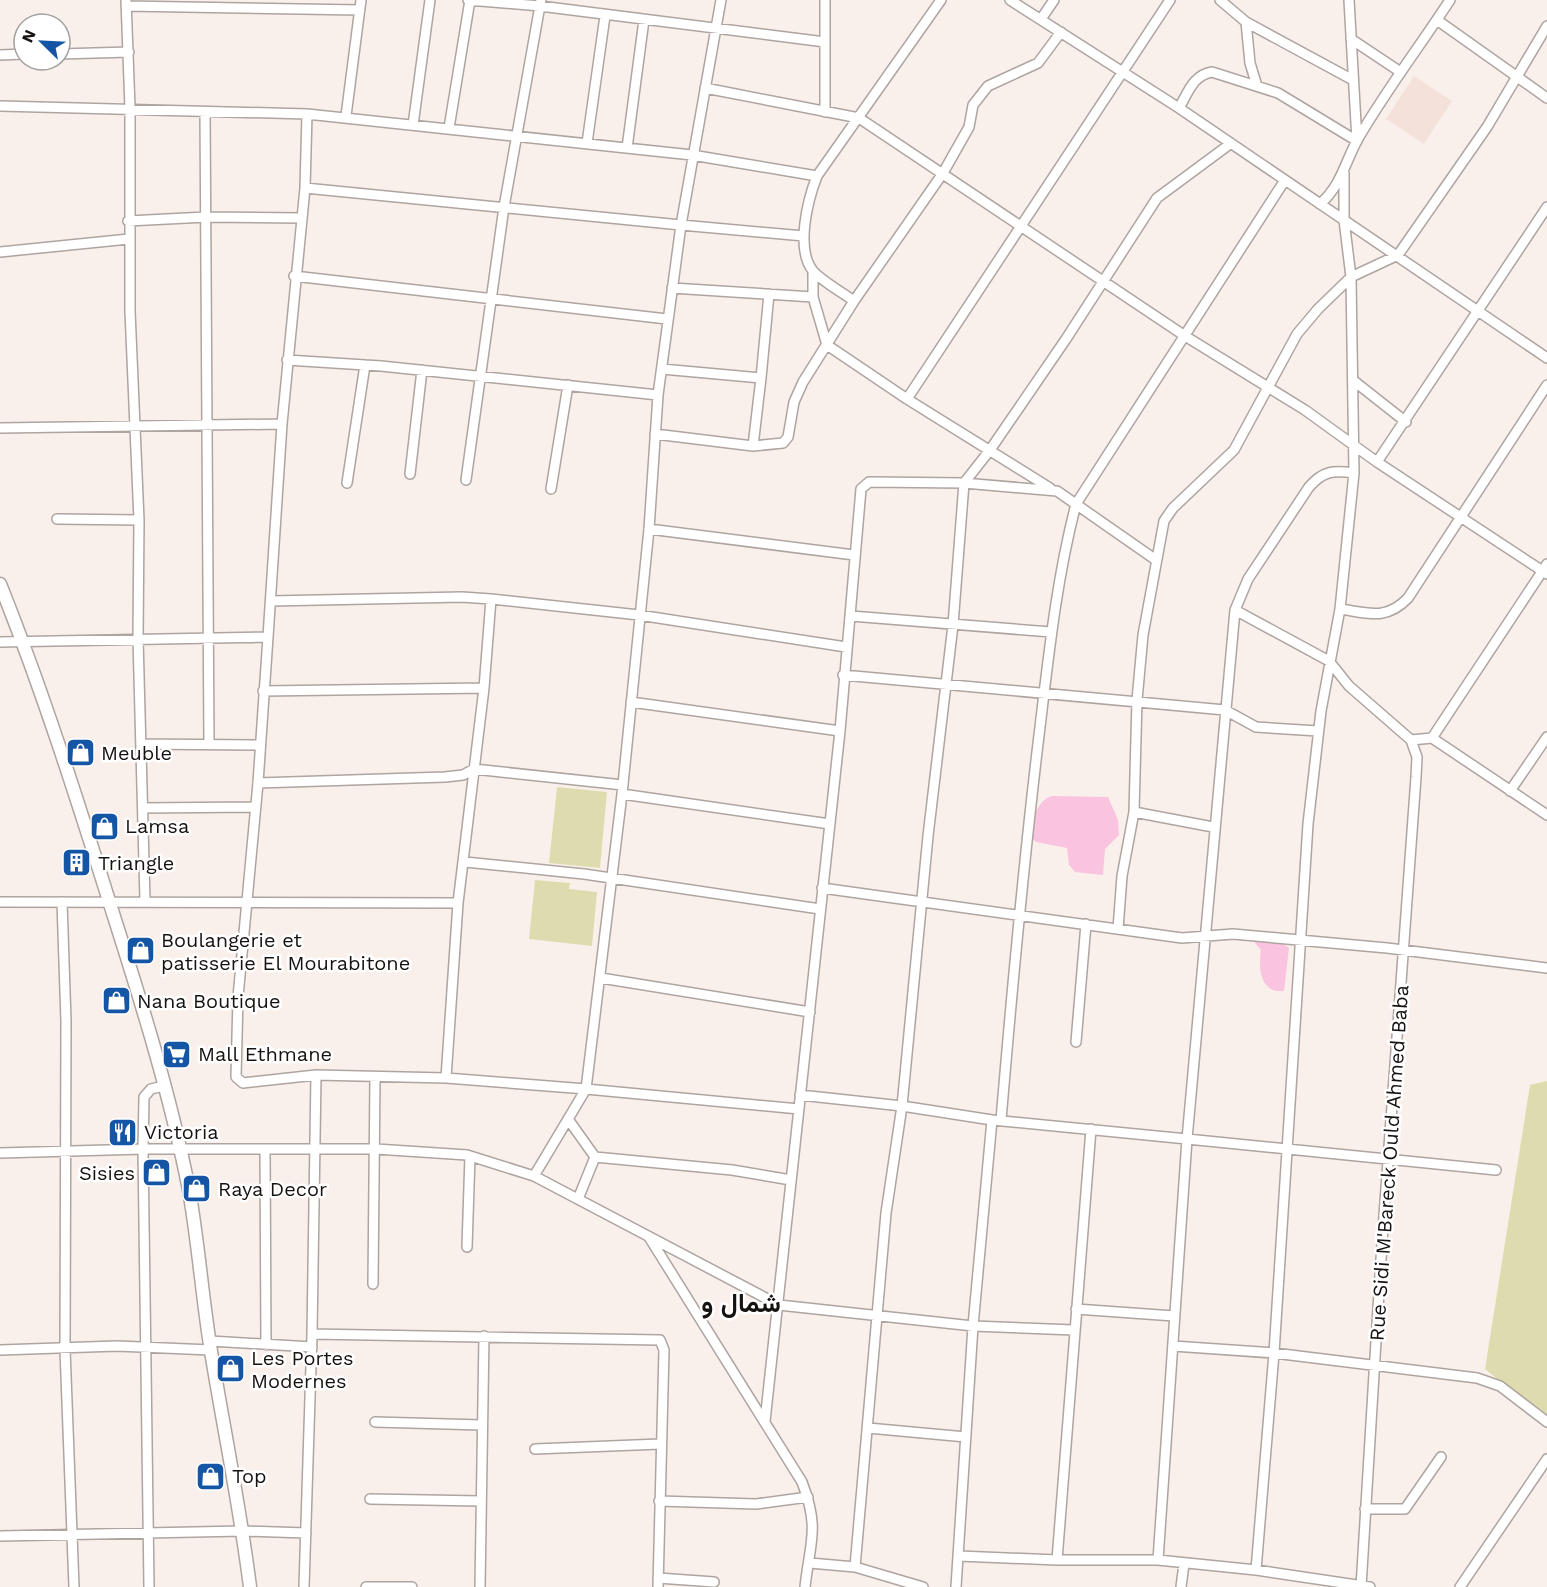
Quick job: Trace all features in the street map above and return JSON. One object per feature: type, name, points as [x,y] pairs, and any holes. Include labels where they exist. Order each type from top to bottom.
[{"type":"street","points":[[414,125],[430,0]]},
{"type":"street","points":[[449,128],[469,0],[540,3],[605,16],[825,42]]},
{"type":"street","points":[[534,1176],[586,1089],[623,790],[649,529],[658,395],[667,319],[692,155],[721,0]]},
{"type":"street","points":[[825,0],[825,112]]},
{"type":"street","points":[[941,0],[817,176],[808,197],[804,236],[808,261],[813,271],[813,297],[826,345],[1052,490]]},
{"type":"street","points":[[1010,0],[1179,108],[1547,358]]},
{"type":"street","points":[[1041,19],[1054,0]]},
{"type":"street","points":[[907,399],[1170,0]]},
{"type":"street","points":[[1220,0],[1245,22],[1353,80]]},
{"type":"street","points":[[1349,0],[1357,141]]},
{"type":"street","points":[[1320,204],[1335,190],[1357,141],[1399,70],[1450,0]]},
{"type":"street","points":[[145,901],[138,638],[139,520],[128,221],[130,108],[126,3],[361,5],[345,117]]},
{"type":"street","points":[[466,480],[504,207],[540,3]]},
{"type":"street","points":[[587,143],[605,16]]},
{"type":"street","points":[[627,148],[644,20]]},
{"type":"street","points":[[1437,20],[1547,98]]},
{"type":"street","points":[[1245,22],[1250,63],[1257,86]]},
{"type":"street","points":[[1118,929],[1122,876],[1134,812],[1137,700],[1143,634],[1164,521],[1173,508],[1234,450],[1297,334],[1318,309],[1351,277],[1398,255],[1487,127],[1547,26]]},
{"type":"street","points":[[655,434],[753,446],[783,443],[788,437],[798,392],[854,301],[943,173],[969,127],[973,105],[988,86],[1038,63],[1061,32]]},
{"type":"street","points":[[1351,39],[1399,70]]},
{"type":"street","points":[[72,54],[129,52]]},
{"type":"street","points":[[1179,108],[1194,81],[1202,74],[1212,72],[1278,93],[1357,141]]},
{"type":"street","points":[[705,88],[859,118],[1185,336],[1545,570],[1432,738]]},
{"type":"street","points":[[0,106],[130,108],[345,117],[692,155],[817,176]]},
{"type":"street","points":[[205,112],[209,744]]},
{"type":"street","points":[[308,114],[304,188],[282,424],[258,783],[238,997],[236,1077],[243,1083],[316,1075],[446,1078],[799,1109]]},
{"type":"street","points":[[855,1566],[879,1316],[886,1213],[902,1106],[921,901],[953,625],[964,483],[990,450],[1157,198],[1230,144]]},
{"type":"street","points":[[1256,1570],[1274,1353],[1299,940],[1318,731],[1340,609],[1354,473],[1351,277],[1344,220],[1344,173]]},
{"type":"street","points":[[956,1587],[973,1326],[1051,632],[1064,551],[1076,504],[1285,180]]},
{"type":"street","points":[[304,188],[804,236]]},
{"type":"street","points":[[1377,462],[1480,311],[1547,207]]},
{"type":"street","points":[[128,221],[206,217],[300,218]]},
{"type":"street","points":[[0,252],[129,239]]},
{"type":"street","points":[[813,271],[854,301]]},
{"type":"street","points":[[294,276],[667,319]]},
{"type":"street","points":[[672,288],[813,297]]},
{"type":"street","points":[[753,446],[770,294]]},
{"type":"street","points":[[287,360],[422,370],[658,395]]},
{"type":"street","points":[[347,483],[365,365]]},
{"type":"street","points":[[662,369],[761,378]]},
{"type":"street","points":[[410,474],[422,370]]},
{"type":"street","points":[[1354,381],[1406,422]]},
{"type":"street","points":[[551,489],[568,385]]},
{"type":"street","points":[[1340,609],[1379,614],[1392,613],[1399,607],[1462,518],[1547,385]]},
{"type":"street","points":[[0,428],[282,424]]},
{"type":"street","points":[[1158,1560],[1186,1139],[1235,610],[1248,579],[1320,474],[1328,471],[1354,473]]},
{"type":"street","points":[[765,1421],[840,731],[843,675],[851,616],[861,489],[865,484],[964,483],[1052,490],[1063,493],[1156,560]]},
{"type":"street","points":[[57,519],[139,520]]},
{"type":"street","points":[[649,529],[855,555]]},
{"type":"street","points":[[0,584],[23,641],[89,833],[143,1004],[180,1150],[189,1192],[210,1345],[243,1531],[249,1587]]},
{"type":"street","points":[[271,601],[462,597],[491,599],[639,615],[846,647]]},
{"type":"street","points":[[446,1078],[458,903],[465,862],[484,688],[491,599]]},
{"type":"street","points":[[1235,610],[1329,661],[1349,686],[1411,740],[1432,738],[1547,815]]},
{"type":"street","points":[[851,616],[1051,632]]},
{"type":"street","points":[[0,642],[268,637]]},
{"type":"street","points":[[843,675],[1137,700],[1225,710],[1256,727],[1318,731]]},
{"type":"street","points":[[263,691],[484,688]]},
{"type":"street","points":[[631,702],[840,731]]},
{"type":"street","points":[[1510,791],[1547,737]]},
{"type":"street","name":"Rue Sidi M'Bareck Ould Ahmed Baba","points":[[1364,1586],[1365,1509],[1416,777],[1417,757],[1411,740]]},
{"type":"street","points":[[141,744],[260,745]]},
{"type":"street","points":[[258,783],[455,776],[474,769],[623,790],[830,824]]},
{"type":"street","points":[[143,807],[255,807]]},
{"type":"street","points":[[1134,812],[1214,827]]},
{"type":"street","points":[[465,862],[546,869],[820,909]]},
{"type":"street","points":[[822,888],[1182,938],[1233,934],[1547,968]]},
{"type":"street","points":[[0,902],[458,903]]},
{"type":"street","points":[[63,902],[66,1021],[65,1349],[74,1587]]},
{"type":"street","points":[[1076,1042],[1086,924]]},
{"type":"street","points":[[601,978],[810,1012]]},
{"type":"street","points":[[304,1587],[312,1347],[316,1075]]},
{"type":"street","points":[[373,1284],[375,1077]]},
{"type":"street","points":[[149,1587],[147,1347],[142,1149],[144,1097],[151,1089],[164,1086]]},
{"type":"street","points":[[800,1095],[902,1106],[997,1120],[1388,1161],[1496,1170]]},
{"type":"street","points":[[568,1119],[595,1157],[732,1170],[791,1180]]},
{"type":"street","points":[[1057,1560],[1091,1129]]},
{"type":"street","points":[[0,1153],[142,1149],[376,1149],[436,1151],[470,1156],[534,1176],[779,1305],[973,1326],[1074,1330]]},
{"type":"street","points":[[265,1150],[267,1345]]},
{"type":"street","points":[[466,1247],[470,1156]]},
{"type":"street","points":[[578,1198],[595,1157]]},
{"type":"street","points":[[648,1236],[802,1482],[813,1515],[810,1563],[805,1587]]},
{"type":"street","points":[[1076,1309],[1174,1316]]},
{"type":"street","points":[[312,1334],[660,1340],[664,1350],[658,1583],[714,1582]]},
{"type":"street","points":[[480,1587],[484,1336]]},
{"type":"street","points":[[0,1350],[210,1345],[312,1347]]},
{"type":"street","points":[[1173,1346],[1274,1353],[1487,1380],[1500,1386],[1547,1422]]},
{"type":"street","points":[[375,1422],[482,1425]]},
{"type":"street","points":[[868,1428],[966,1437]]},
{"type":"street","points":[[535,1449],[660,1444]]},
{"type":"street","points":[[1365,1509],[1405,1509],[1441,1457]]},
{"type":"street","points":[[1460,1587],[1547,1460]]},
{"type":"street","points":[[659,1501],[745,1505],[808,1497]]},
{"type":"street","points":[[370,1499],[482,1501]]},
{"type":"street","points":[[0,1536],[243,1531],[306,1533]]},
{"type":"street","points":[[959,1556],[1057,1560],[1158,1560],[1256,1570],[1364,1586]]},
{"type":"street","points":[[810,1563],[855,1566],[923,1587]]},
{"type":"street","points":[[1181,1587],[1184,1564]]},
{"type":"street","points":[[366,1587],[412,1587]]},
{"type":"shaded area","points":[[1414,76],[1452,101],[1424,144],[1386,119]]},
{"type":"shaded area","points":[[557,787],[607,792],[600,868],[549,863]]},
{"type":"shaded area","points":[[1051,796],[1108,797],[1118,820],[1119,835],[1105,849],[1103,875],[1075,872],[1069,865],[1067,848],[1036,842],[1031,838],[1038,808]]},
{"type":"shaded area","points":[[535,880],[570,883],[569,889],[597,892],[592,946],[529,939]]},
{"type":"shaded area","points":[[1257,939],[1281,942],[1289,948],[1284,991],[1276,991],[1265,984],[1260,964],[1261,950],[1255,943]]},
{"type":"shaded area","points":[[1547,1081],[1547,1420],[1485,1369],[1530,1085]]},
{"type":"place","name":"Meuble","points":[[80,753]]},
{"type":"place","name":"Lamsa","points":[[104,826]]},
{"type":"place","name":"Triangle","points":[[77,863]]},
{"type":"place","name":"Boulangerie et patisserie El Mourabitone","points":[[140,951]]},
{"type":"place","name":"Nana Boutique","points":[[116,1001]]},
{"type":"place","name":"Mall Ethmane","points":[[177,1054]]},
{"type":"place","name":"Victoria","points":[[123,1132]]},
{"type":"place","name":"Sisies","points":[[156,1173]]},
{"type":"place","name":"Raya Decor","points":[[197,1189]]},
{"type":"place","name":"Les Portes Modernes","points":[[230,1369]]},
{"type":"place","name":"Top","points":[[211,1476]]},
{"type":"district","name":"شمال و","points":[[741,1303]]}]
